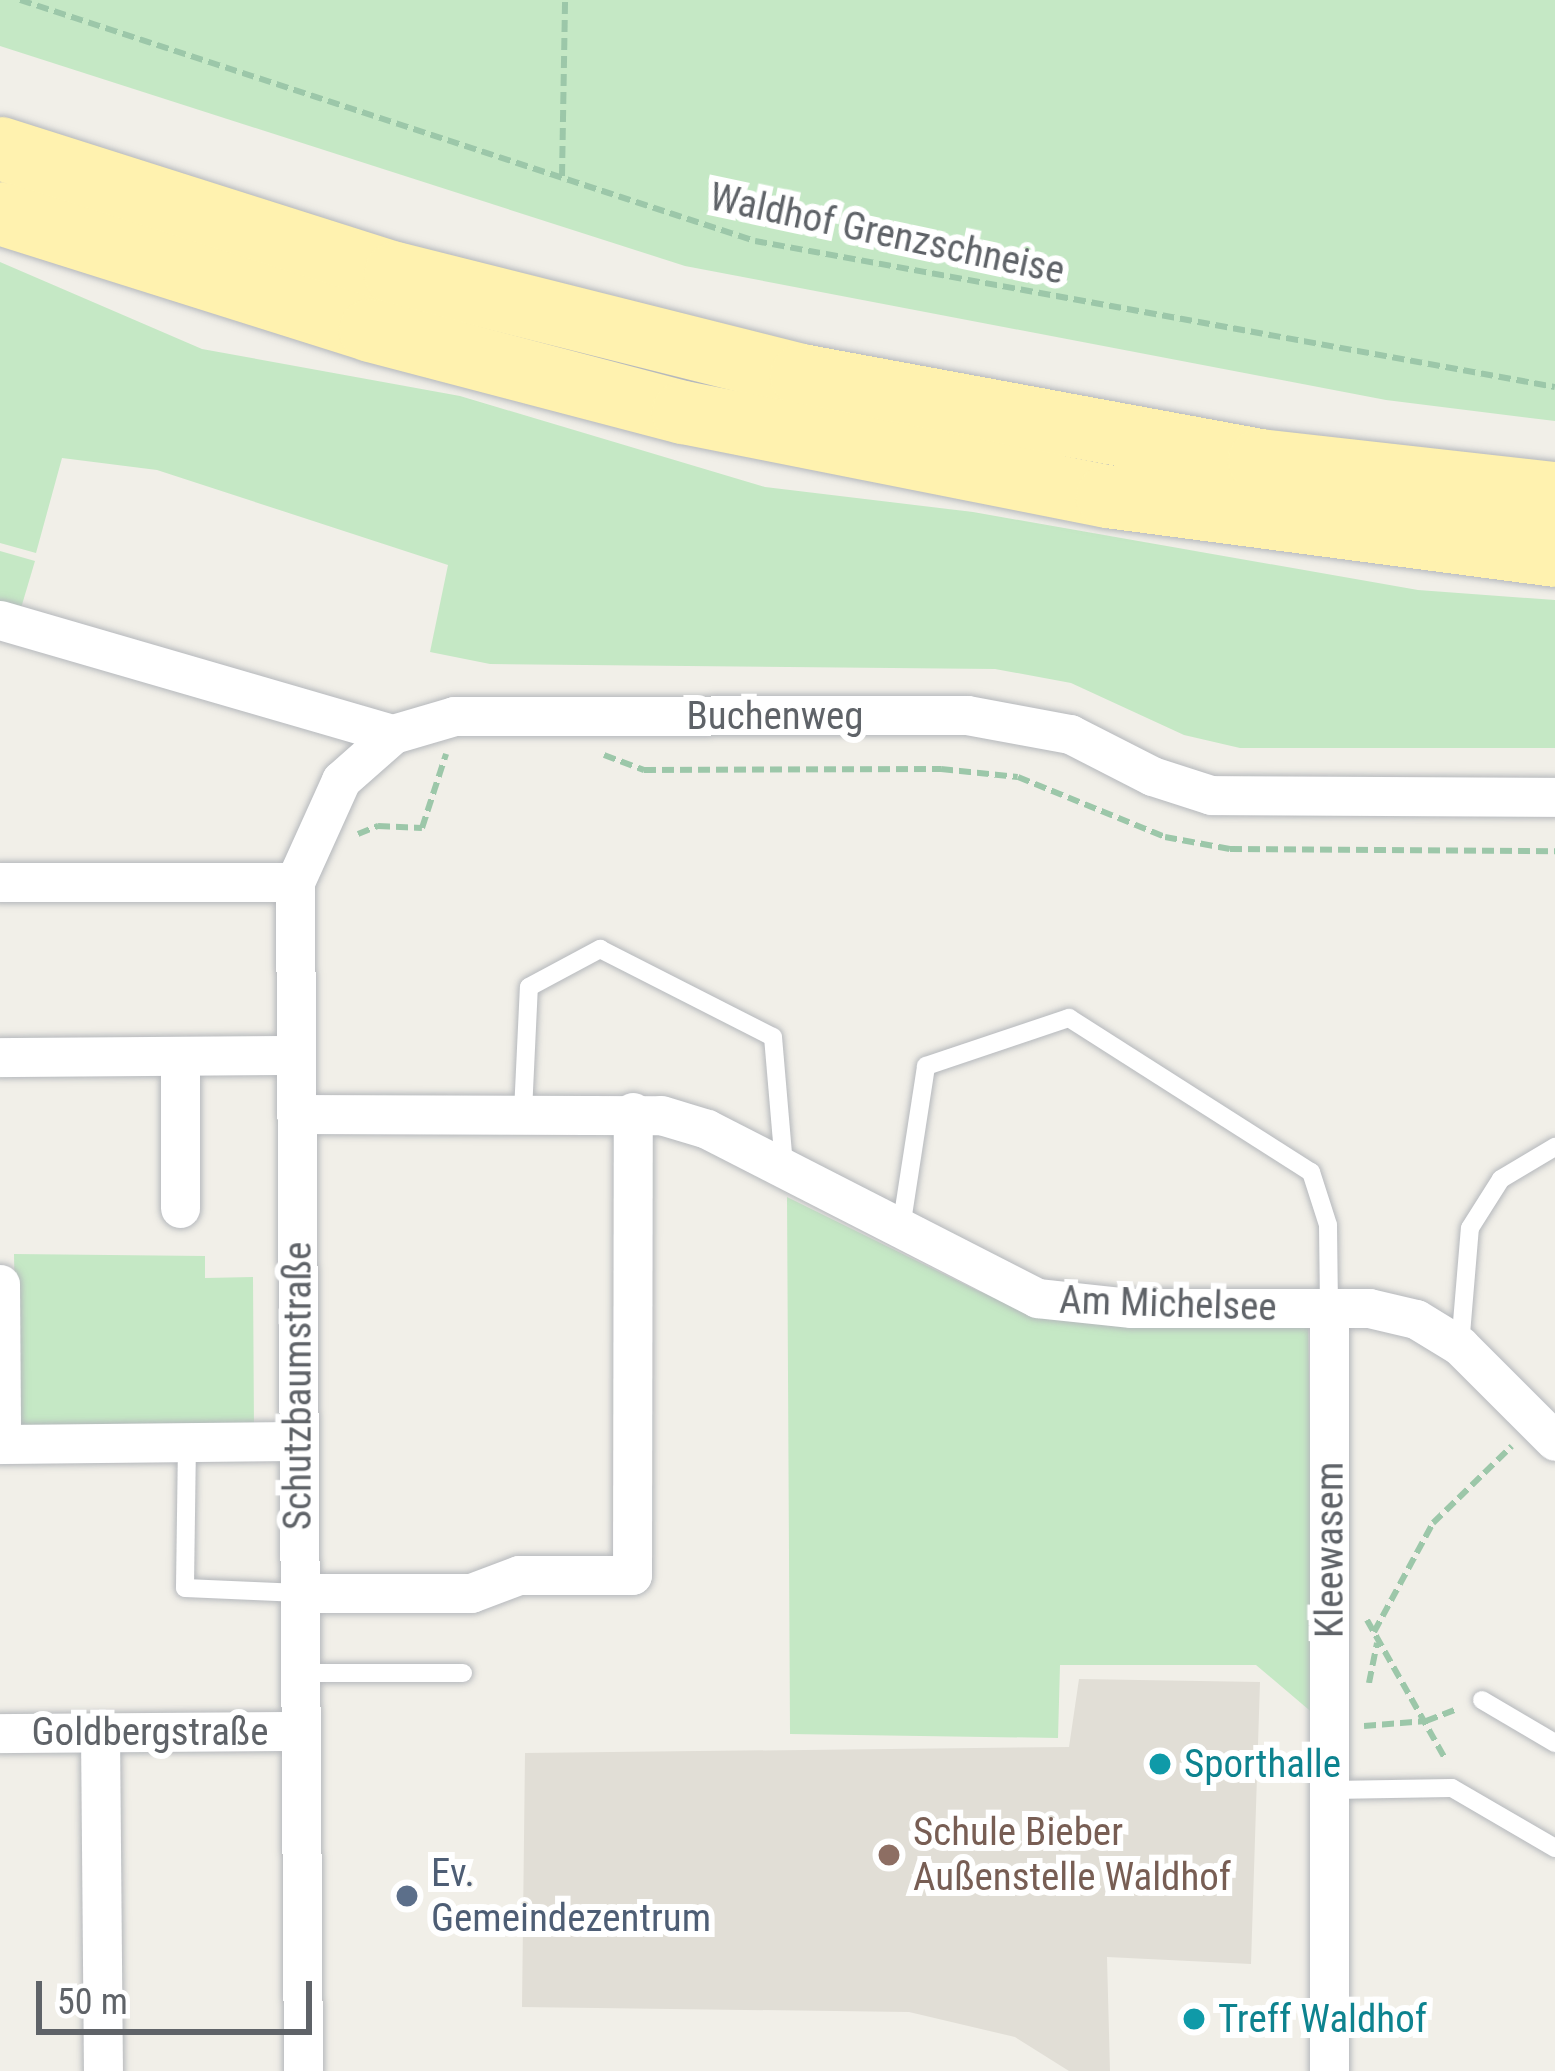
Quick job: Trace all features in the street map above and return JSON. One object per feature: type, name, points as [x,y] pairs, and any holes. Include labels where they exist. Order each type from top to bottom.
[{"type":"main road","points":[[0,148],[373,267],[801,375],[1259,460],[1555,493]]},
{"type":"main road","points":[[0,213],[370,330],[683,412],[1107,496],[1555,555]]},
{"type":"street","points":[[0,620],[393,734]]},
{"type":"street","name":"Buchenweg","points":[[393,734],[454,716],[986,716],[1070,734],[1152,776],[1211,795],[1555,797]]},
{"type":"street","name":"Schutzbaumstraße","points":[[303,2071],[295,882],[341,780],[393,734]]},
{"type":"street","points":[[0,882],[295,882]]},
{"type":"street","points":[[0,1058],[295,1055]]},
{"type":"street","points":[[181,1056],[181,1208]]},
{"type":"street","points":[[300,1593],[471,1593],[519,1575],[632,1575],[633,1112]]},
{"type":"street","name":"Am Michelsee","points":[[296,1114],[633,1112],[707,1129],[1005,1286],[1080,1306],[1395,1312],[1460,1346],[1546,1431]]},
{"type":"street","points":[[0,1284],[0,1444],[298,1442]]},
{"type":"street","name":"Kleewasem","points":[[1329,1309],[1329,2071]]},
{"type":"street","name":"Goldbergstraße","points":[[0,1733],[300,1731]]},
{"type":"street","points":[[100,1732],[104,2071]]},
{"type":"lane","points":[[523,1112],[530,987],[599,949],[773,1037],[784,1170]]},
{"type":"lane","points":[[900,1232],[926,1066],[1069,1018],[1311,1172],[1328,1225],[1329,1309]]},
{"type":"lane","points":[[1460,1346],[1470,1228],[1501,1179],[1555,1148]]},
{"type":"lane","points":[[187,1443],[185,1588],[300,1593]]},
{"type":"lane","points":[[300,1673],[464,1673]]},
{"type":"lane","points":[[1482,1700],[1555,1743]]},
{"type":"lane","points":[[1331,1790],[1452,1788],[1555,1848]]},
{"type":"path","name":"Waldhof Grenzschneise","points":[[20,0],[755,241],[1555,388]]},
{"type":"path","points":[[562,178],[565,0]]},
{"type":"path","points":[[348,843],[378,826],[422,828],[448,748]]},
{"type":"path","points":[[590,749],[644,770],[998,773],[1200,846],[1555,851]]},
{"type":"path","points":[[1374,1632],[1433,1523],[1546,1431]]},
{"type":"path","points":[[1330,1561],[1426,1721],[1452,1788]]},
{"type":"path","points":[[1331,1728],[1426,1721],[1482,1700]]},
{"type":"shaded area","name":"Schule Bieber Außenstelle Waldhof","points":[[1079,1679],[1260,1682],[1251,1964],[1107,1957],[1110,2071],[1069,2071],[1015,2037],[909,2012],[522,2007],[525,1753],[1069,1747]]},
{"type":"green space","points":[[0,0],[1555,0],[1555,421],[1386,400],[685,266],[0,46]]},
{"type":"green space","points":[[0,262],[202,349],[460,396],[765,487],[973,512],[1418,590],[1555,600],[1555,748],[1240,748],[1184,735],[1071,683],[995,669],[490,664],[430,652],[448,565],[157,470],[62,458],[36,553],[0,543]]},
{"type":"green space","points":[[0,551],[35,561],[21,608],[0,602]]},
{"type":"green space","points":[[787,1197],[978,1291],[1032,1308],[1308,1317],[1315,1715],[1256,1665],[1060,1665],[1058,1738],[790,1734]]},
{"type":"green space","points":[[14,1254],[205,1256],[205,1278],[253,1277],[254,1429],[17,1431]]},
{"type":"place","name":"Sporthalle","points":[[1160,1764]]},
{"type":"place","name":"Schule Bieber Außenstelle Waldhof","points":[[889,1855]]},
{"type":"place","name":"Ev. Gemeindezentrum","points":[[407,1896]]},
{"type":"place","name":"Treff Waldhof","points":[[1194,2019]]}]
